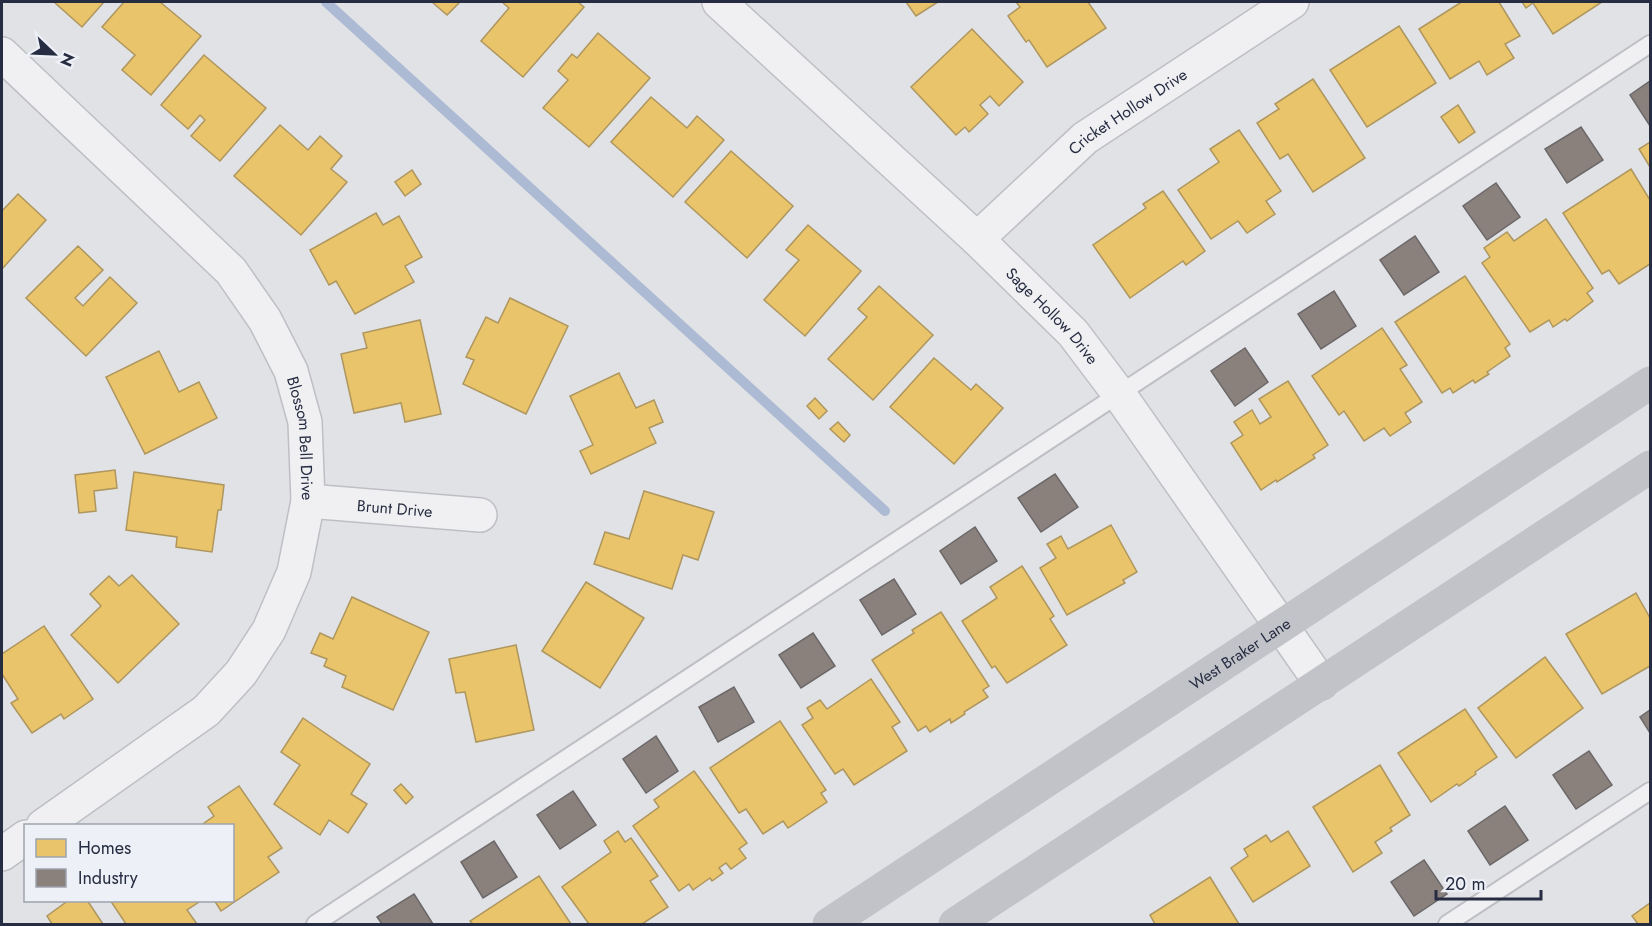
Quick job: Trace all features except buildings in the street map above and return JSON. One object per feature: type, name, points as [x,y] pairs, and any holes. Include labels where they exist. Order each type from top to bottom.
[{"type":"main road","name":"West Braker Lane","points":[[828,924],[1650,383]]},
{"type":"main road","points":[[955,924],[1650,467]]},
{"type":"street","name":"Sage Hollow Drive","points":[[719,2],[977,239],[1073,333],[1119,394],[1321,683]]},
{"type":"street","name":"Cricket Hollow Drive","points":[[977,239],[1085,138],[1292,2]]},
{"type":"street","name":"Blossom Bell Drive","points":[[2,54],[231,271],[265,320],[291,371],[305,422],[308,501],[294,573],[269,630],[241,673],[206,711],[44,824]]},
{"type":"street","name":"Brunt Drive","points":[[308,501],[480,515]]},
{"type":"street","points":[[2,854],[24,838]]},
{"type":"lane","points":[[315,924],[1650,44]]},
{"type":"lane","points":[[1447,924],[1650,791]]},
{"type":"waterway","points":[[326,2],[885,511]]}]
